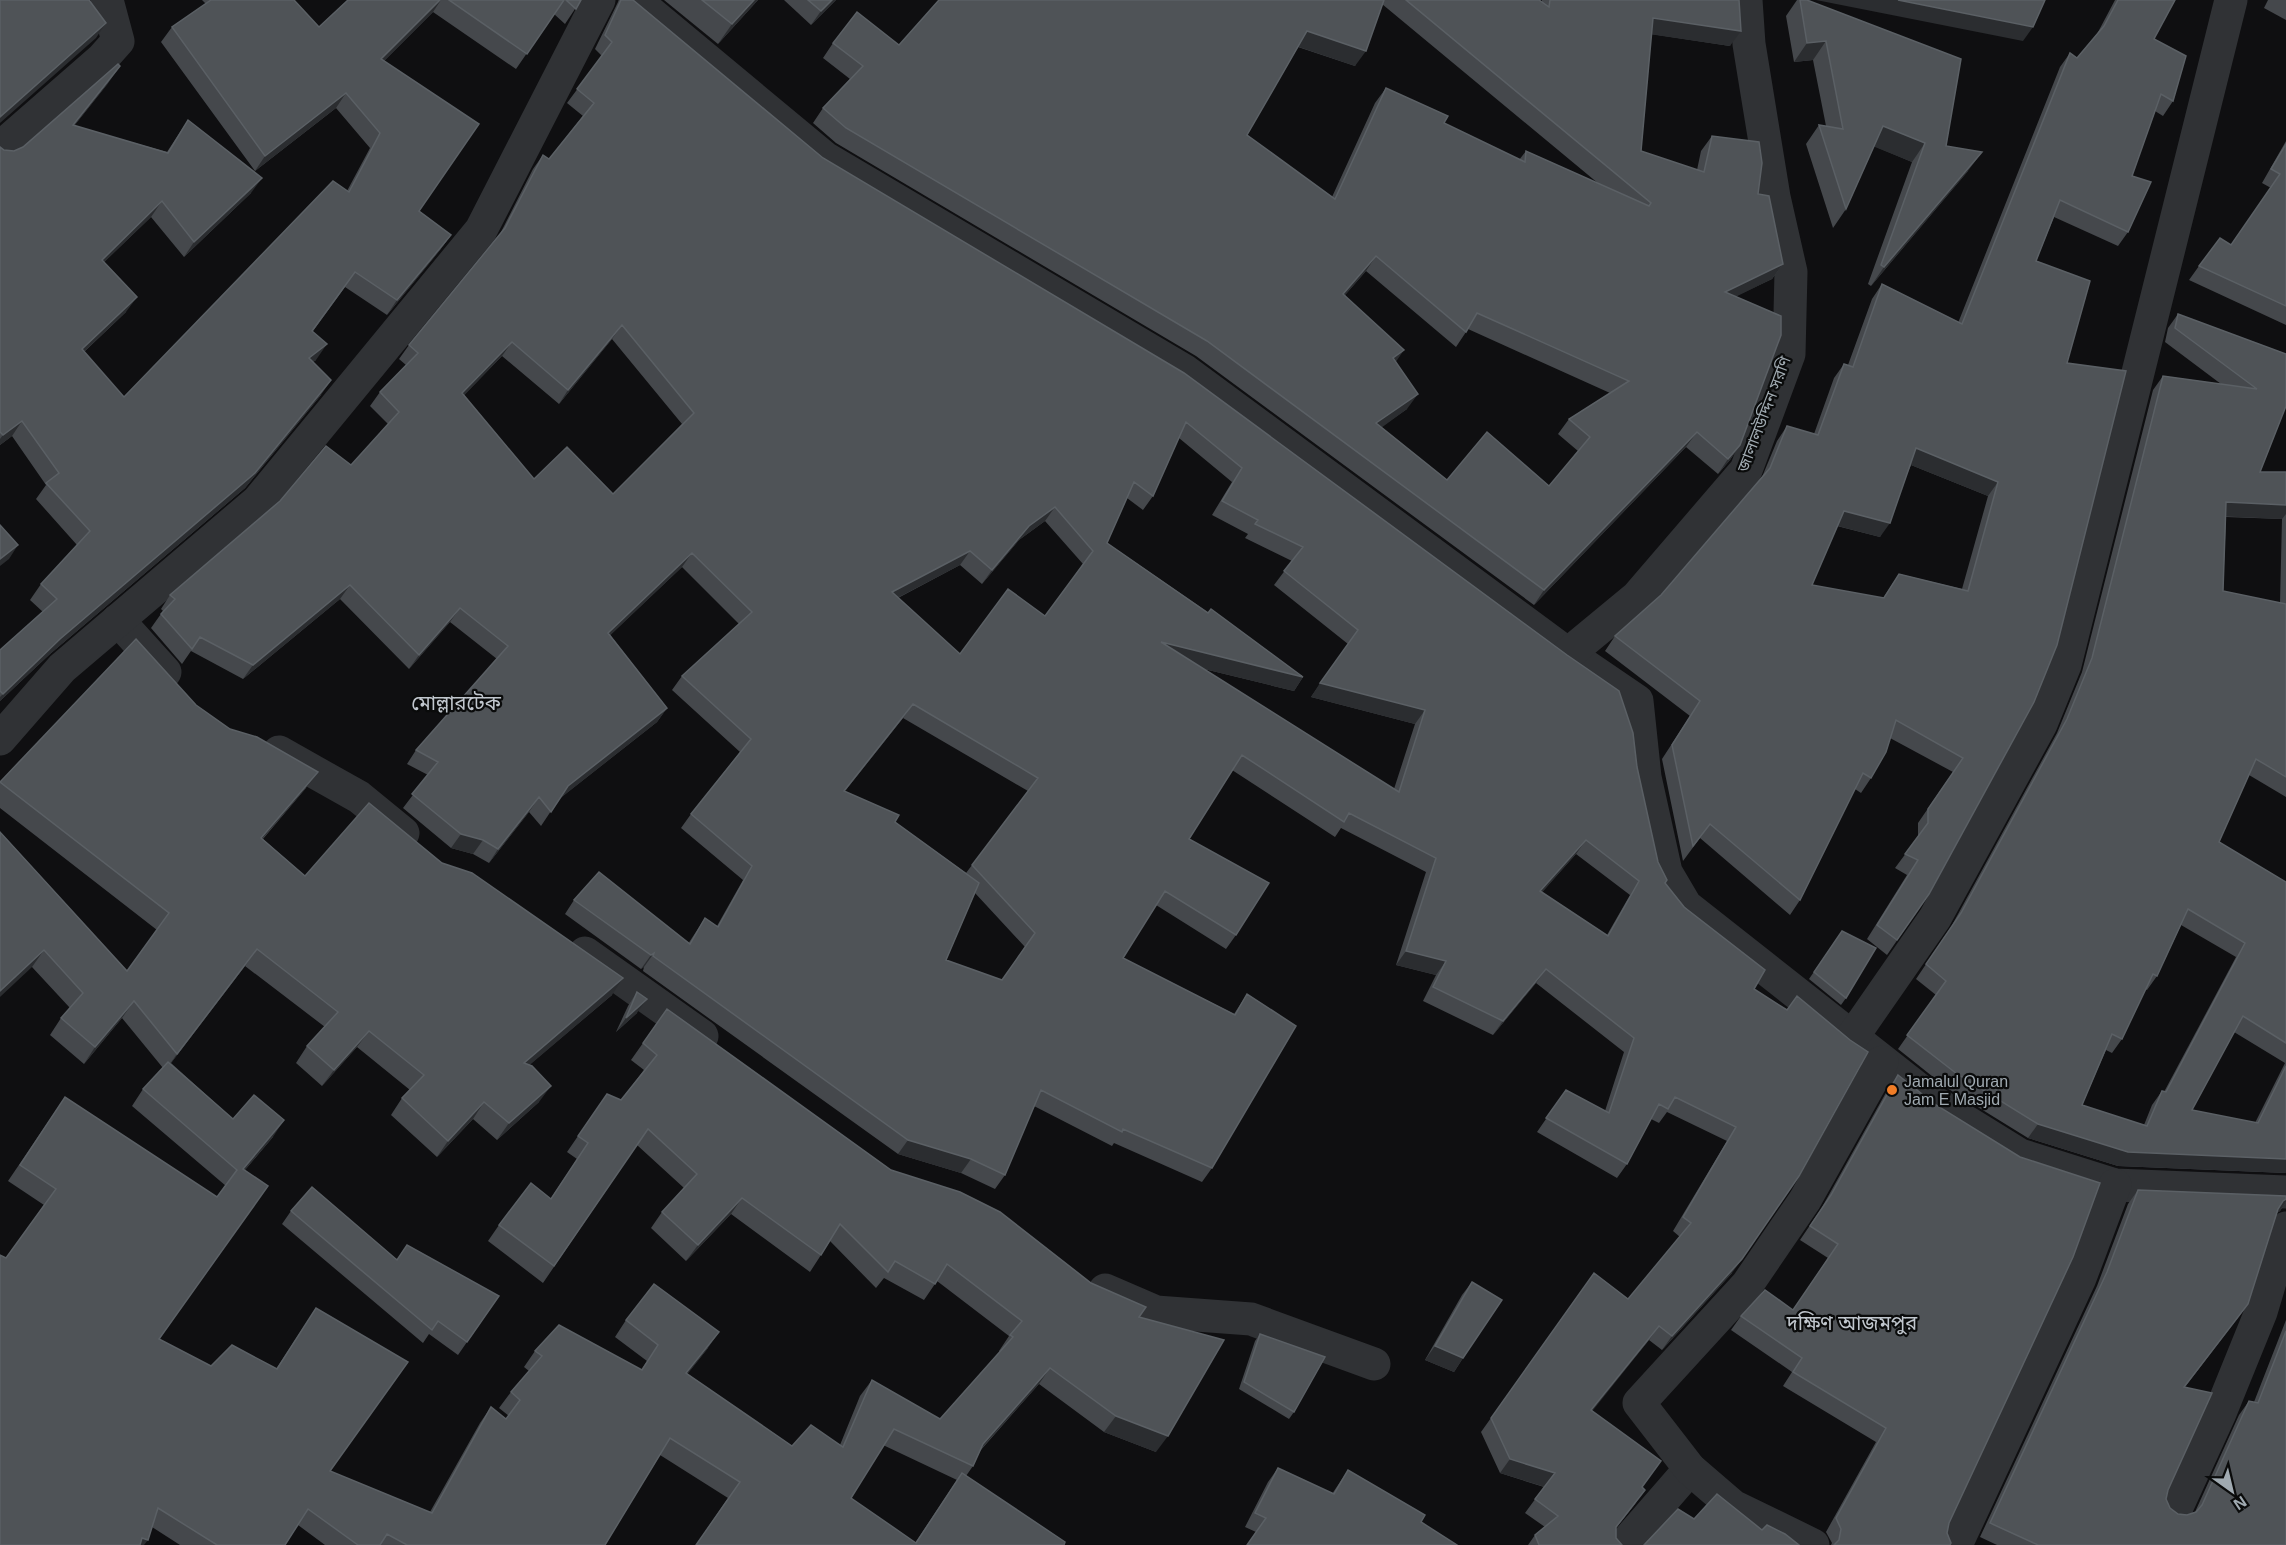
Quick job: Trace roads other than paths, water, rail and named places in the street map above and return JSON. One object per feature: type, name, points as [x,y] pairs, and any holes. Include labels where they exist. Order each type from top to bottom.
[{"type":"street","points":[[0,148],[102,59],[118,41],[107,0]]},
{"type":"street","points":[[0,739],[62,668],[258,501],[481,230],[599,0]]},
{"type":"street","points":[[635,0],[825,158],[1185,370],[1568,654],[1637,701],[1645,777],[1666,872],[1686,906],[1851,1039],[1935,1103],[2020,1155],[2115,1185],[2286,1192]]},
{"type":"street","name":"জালালউদ্দিন সরণি","points":[[1568,654],[1637,597],[1746,470],[1789,354],[1791,272],[1774,197],[1749,44],[1746,0]]},
{"type":"street","points":[[1851,1039],[1935,918],[2041,724],[2065,665],[2231,0]]},
{"type":"street","points":[[118,620],[188,697]]},
{"type":"street","points":[[252,736],[359,797],[423,850]]},
{"type":"street","points":[[558,933],[724,1052]]},
{"type":"street","points":[[1813,1545],[1733,1506],[1690,1468],[1639,1403],[1747,1285],[1805,1200],[1882,1062]]},
{"type":"street","points":[[1956,1545],[2080,1278],[2115,1185]]},
{"type":"street","points":[[2175,1511],[2220,1413],[2261,1312],[2286,1228]]},
{"type":"street","points":[[1082,1277],[1091,1284],[1156,1312],[1251,1319],[1374,1364]]},
{"type":"street","points":[[1624,1545],[1690,1468]]},
{"type":"place","name":"Jamalul Quran Jam E Masjid","points":[[1892,1090]]},
{"type":"district","name":"মোল্লারটেক","points":[[456,703]]},
{"type":"district","name":"দক্ষিণ আজমপুর","points":[[1852,1323]]}]
